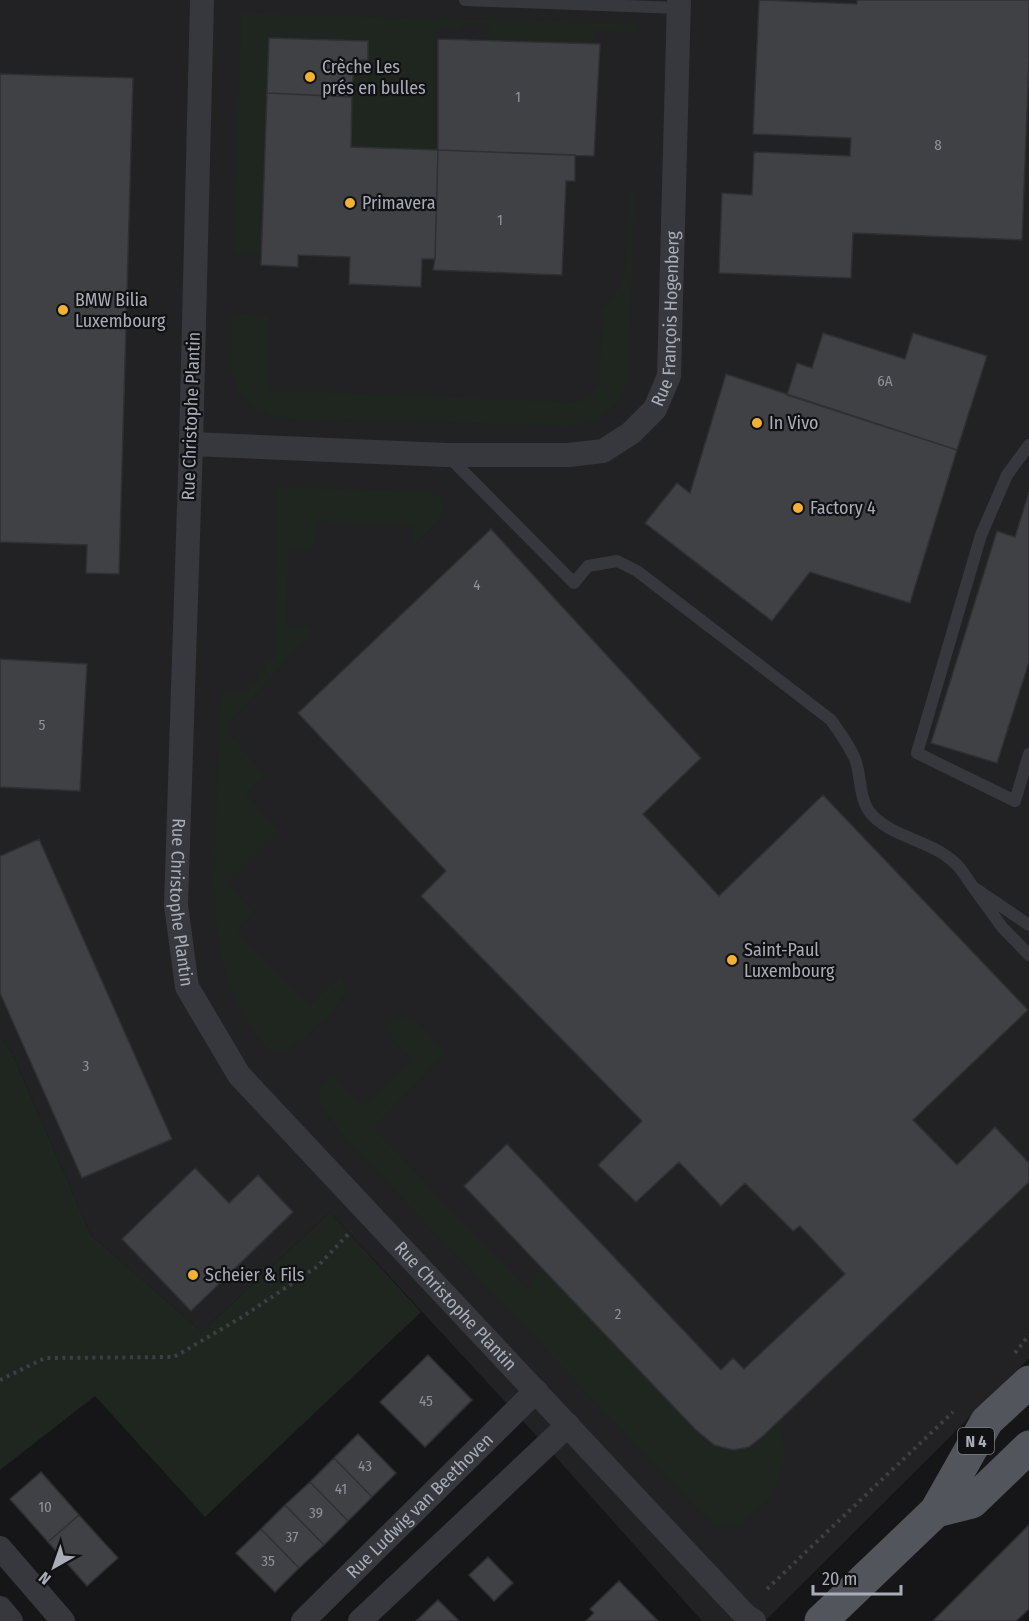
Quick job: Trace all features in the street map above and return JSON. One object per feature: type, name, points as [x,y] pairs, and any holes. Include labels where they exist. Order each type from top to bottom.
[{"type":"main road","name":"N 4","points":[[821,1621],[936,1511],[987,1421],[1020,1369]]},
{"type":"main road","name":"N 4","points":[[936,1511],[972,1502],[1029,1448]]},
{"type":"street","name":"Rue Christophe Plantin","points":[[202,0],[176,905],[187,987],[239,1075],[746,1616],[754,1621]]},
{"type":"street","name":"Rue François Hogenberg","points":[[191,444],[446,454],[569,455],[603,451],[631,433],[655,409],[669,376],[679,4]]},
{"type":"street","name":"Rue Ludwig van Beethoven","points":[[303,1621],[536,1391]]},
{"type":"street","points":[[360,1621],[568,1425]]},
{"type":"street","points":[[0,1548],[63,1621]]},
{"type":"street","points":[[0,1608],[11,1621]]},
{"type":"lane","points":[[465,0],[679,4]]},
{"type":"lane","points":[[1029,445],[1007,475],[981,535],[917,753],[1015,801],[1029,754]]},
{"type":"lane","points":[[446,454],[574,583],[588,566],[617,561],[637,571],[831,720],[846,741],[856,762],[863,800],[871,814],[887,827],[932,848],[956,864],[1002,927],[1029,955]]},
{"type":"lane","points":[[973,887],[1029,925]]},
{"type":"path","points":[[0,1380],[45,1358],[174,1358],[242,1317],[318,1266],[368,1213]]},
{"type":"path","points":[[1020,1369],[1029,1335]]},
{"type":"path","points":[[767,1589],[960,1406]]},
{"type":"shaded area","points":[[0,0],[1029,0],[1029,1358],[765,1621],[702,1621],[546,1446],[330,1212],[202,1332],[91,1235],[13,1055],[0,1035]]},
{"type":"shaded area","points":[[241,13],[634,24],[640,30],[637,33],[594,31],[594,44],[489,40],[489,24],[463,23],[462,30],[438,29],[438,150],[351,147],[354,60],[368,41],[269,38],[262,255],[234,253]]},
{"type":"shaded area","points":[[630,189],[635,191],[628,381],[613,407],[599,417],[570,426],[289,418],[271,416],[256,409],[238,390],[230,367],[231,317],[236,313],[269,316],[269,390],[578,402],[591,394],[599,384],[603,308],[621,286],[624,276]]},
{"type":"shaded area","points":[[278,487],[430,491],[444,504],[440,518],[414,544],[413,525],[362,525],[317,521],[314,548],[289,547],[286,625],[310,626],[309,636],[228,724],[228,733],[265,775],[246,794],[279,830],[227,882],[254,912],[237,931],[310,1005],[340,976],[347,984],[345,993],[330,1014],[296,1044],[278,1051],[268,1047],[257,1036],[241,1011],[230,985],[217,931],[214,874],[221,693],[248,693],[249,682],[257,681],[258,671],[266,671],[266,660],[275,659]]},
{"type":"shaded area","points":[[399,1016],[420,1025],[446,1052],[373,1128],[529,1290],[540,1266],[695,1429],[714,1445],[781,1419],[785,1458],[771,1497],[741,1524],[727,1527],[714,1524],[702,1514],[339,1131],[319,1101],[319,1089],[332,1073],[363,1106],[412,1059],[384,1028],[391,1019]]},
{"type":"shaded area","points":[[0,1035],[13,1055],[91,1235],[202,1332],[330,1212],[421,1312],[205,1517],[95,1396],[0,1470]]},
{"type":"building","points":[[759,0],[857,4],[857,0],[1029,0],[1022,240],[853,233],[851,278],[719,273],[722,193],[752,195],[754,152],[850,156],[851,138],[753,134]]},
{"type":"building","name":"Crèche Les prés en bulles","points":[[269,38],[368,41],[368,60],[354,60],[352,97],[267,93]]},
{"type":"building","points":[[438,39],[600,44],[594,156],[438,150]]},
{"type":"building","name":"BMW Bilia Luxembourg","points":[[0,74],[133,78],[119,574],[86,573],[87,545],[0,542]]},
{"type":"building","name":"Primavera","points":[[267,93],[352,97],[351,147],[438,150],[435,259],[422,259],[421,287],[349,284],[350,257],[298,255],[298,267],[261,265]]},
{"type":"building","points":[[438,150],[575,155],[575,181],[566,181],[562,275],[433,270]]},
{"type":"building","points":[[823,333],[905,359],[913,333],[987,356],[957,450],[787,395],[797,363],[812,368]]},
{"type":"building","name":"Factory 4","points":[[726,374],[957,450],[910,603],[810,572],[772,621],[645,523],[677,483],[690,493]]},
{"type":"building","points":[[1029,492],[1029,662],[997,763],[931,743],[997,531],[1015,537]]},
{"type":"building","name":"Saint-Paul Luxembourg","points":[[491,529],[701,758],[643,814],[719,896],[823,795],[1028,1010],[913,1120],[957,1165],[995,1127],[1029,1163],[1029,1182],[749,1447],[733,1450],[714,1445],[695,1429],[464,1186],[507,1144],[721,1370],[733,1358],[744,1369],[845,1274],[800,1226],[793,1231],[745,1183],[721,1206],[679,1162],[636,1202],[598,1165],[642,1121],[421,896],[446,871],[298,713]]},
{"type":"building","points":[[0,659],[87,664],[80,791],[0,787]]},
{"type":"building","points":[[39,839],[172,1139],[82,1178],[0,993],[0,856]]},
{"type":"building","name":"Scheier & Fils","points":[[195,1168],[229,1203],[258,1175],[293,1212],[191,1311],[122,1239]]},
{"type":"building","points":[[428,1355],[472,1400],[425,1447],[380,1402]]},
{"type":"building","points":[[358,1434],[396,1473],[372,1497],[334,1458]]},
{"type":"building","points":[[334,1458],[372,1497],[348,1521],[310,1482]]},
{"type":"building","points":[[41,1472],[79,1515],[48,1542],[10,1499]]},
{"type":"building","points":[[310,1482],[348,1521],[324,1545],[285,1505]]},
{"type":"building","points":[[285,1505],[324,1545],[299,1568],[261,1529]]},
{"type":"building","points":[[79,1515],[118,1558],[87,1586],[48,1542]]},
{"type":"building","points":[[1029,1525],[1029,1609],[1016,1621],[933,1621]]},
{"type":"building","points":[[261,1529],[299,1568],[275,1592],[236,1553]]},
{"type":"building","points":[[488,1557],[513,1583],[494,1601],[469,1575]]},
{"type":"building","points":[[619,1581],[658,1621],[586,1621],[594,1613],[590,1609]]},
{"type":"building","points":[[438,1600],[459,1621],[416,1621]]},
{"type":"place","name":"Crèche Les prés en bulles","points":[[310,77]]},
{"type":"place","name":"Primavera","points":[[350,203]]},
{"type":"place","name":"BMW Bilia Luxembourg","points":[[63,310]]},
{"type":"place","name":"In Vivo","points":[[757,423]]},
{"type":"place","name":"Factory 4","points":[[798,508]]},
{"type":"place","name":"Saint-Paul Luxembourg","points":[[732,960]]},
{"type":"place","name":"Scheier & Fils","points":[[193,1275]]}]
